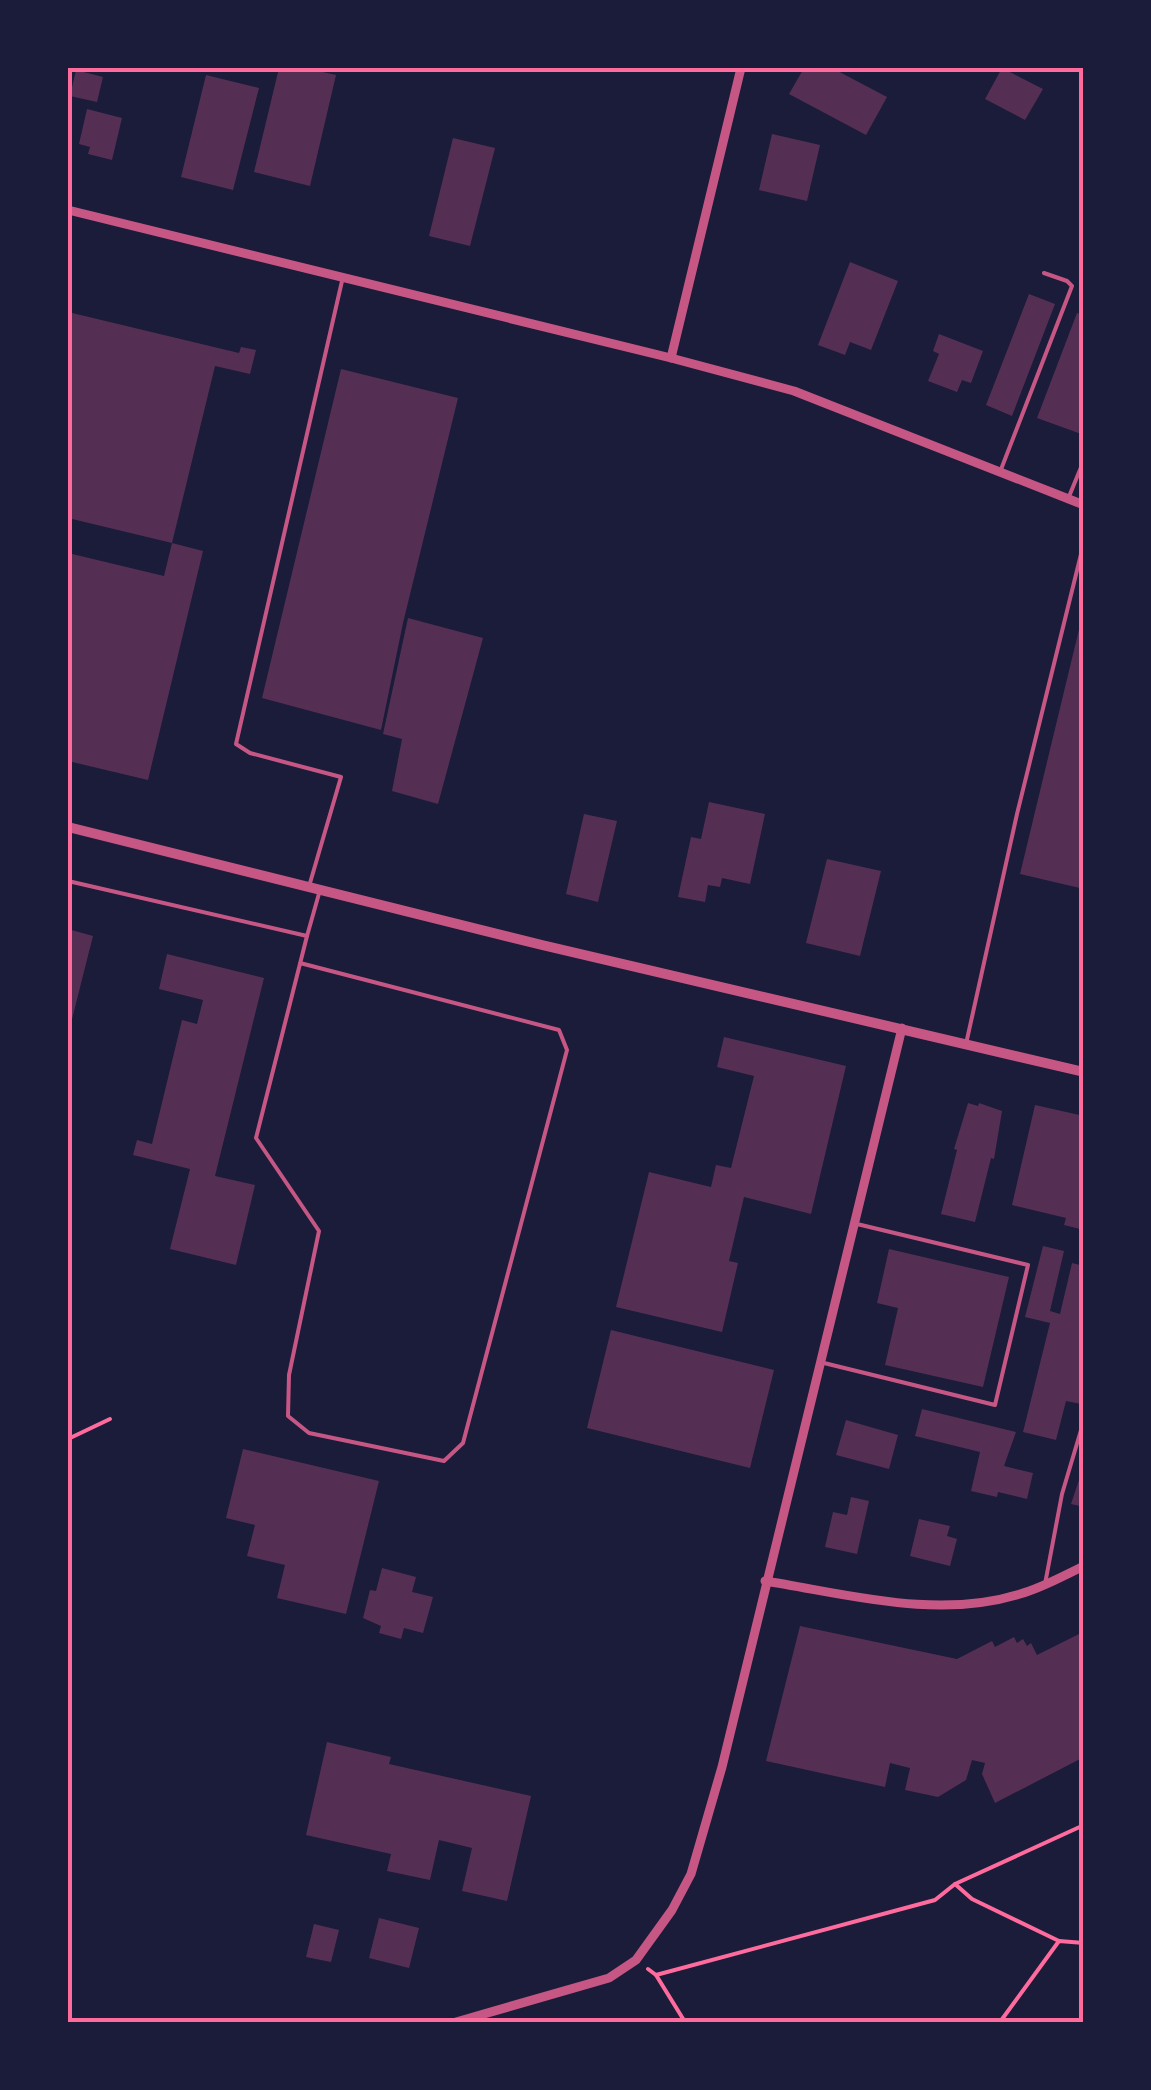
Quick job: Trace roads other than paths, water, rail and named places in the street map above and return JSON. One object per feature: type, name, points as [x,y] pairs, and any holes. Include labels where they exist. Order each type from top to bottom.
[{"type":"street","points":[[671,358],[741,68]]},
{"type":"street","points":[[68,210],[794,391],[1084,505]]},
{"type":"street","points":[[68,827],[560,950],[1084,1072]]},
{"type":"street","points":[[456,2022],[609,1978],[636,1960],[655,1936],[691,1874],[722,1767],[902,1028]]},
{"type":"street","points":[[765,1582],[921,1606],[971,1604],[1019,1595],[1084,1566]]},
{"type":"lane","points":[[1000,472],[1072,286],[1067,280],[1044,273]]},
{"type":"lane","points":[[300,964],[560,1030],[567,1050],[463,1443],[444,1461],[309,1433],[288,1416],[289,1375],[319,1230],[256,1138],[307,936],[314,888],[341,777],[250,754],[236,744],[343,277]]},
{"type":"lane","points":[[1068,499],[1084,460]]},
{"type":"lane","points":[[966,1044],[1035,736],[1084,542]]},
{"type":"lane","points":[[68,881],[307,936]]},
{"type":"lane","points":[[820,1362],[996,1404],[1028,1264],[854,1223]]},
{"type":"lane","points":[[1045,1584],[1062,1494],[1084,1420]]}]
